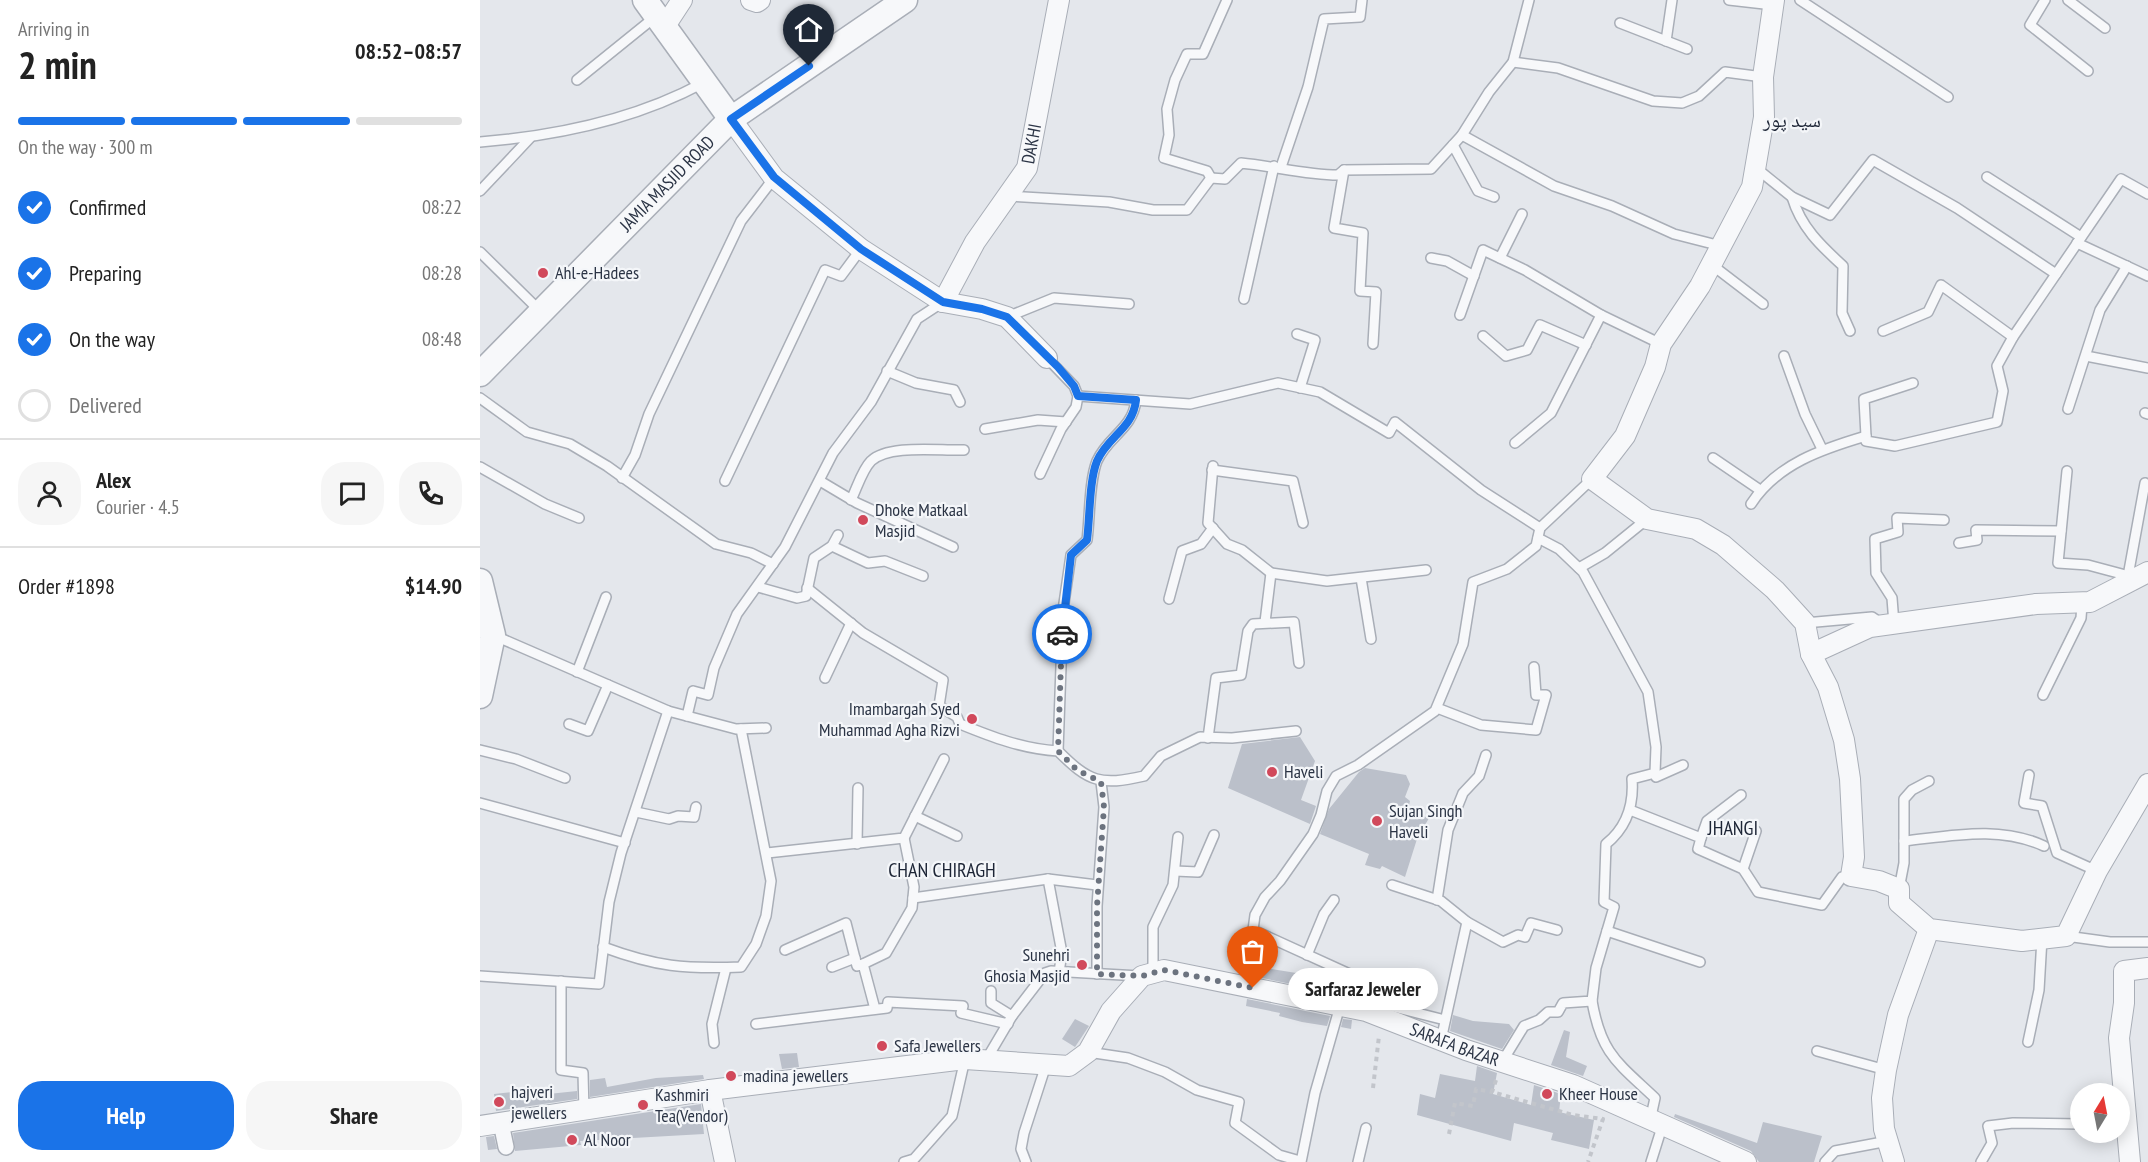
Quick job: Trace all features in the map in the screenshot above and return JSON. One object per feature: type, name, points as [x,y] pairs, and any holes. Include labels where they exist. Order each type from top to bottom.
[{"type":"street","points":[[682,0],[654,10],[774,177],[861,249],[943,302],[982,309],[1007,317],[1047,358]]},
{"type":"street","points":[[751,0],[757,2],[760,0]]},
{"type":"street","name":"JAMIA MASJID ROAD","points":[[480,375],[731,119],[905,0]]},
{"type":"street","name":"DAKHI","points":[[943,302],[975,242],[1027,168],[1059,0]]},
{"type":"street","points":[[1774,3],[1763,77],[1764,117],[1752,188],[1712,265],[1661,344],[1655,367],[1625,435],[1592,479],[1647,519],[1696,529],[1723,545],[1775,590],[1806,623],[1811,654],[1827,687],[1844,740],[1850,779],[1854,857],[1851,876],[1879,880],[1899,890],[1899,903],[1929,929],[2022,941],[2066,936],[2097,871],[2148,784]]},
{"type":"street","points":[[1811,654],[1870,627],[2036,604],[2082,604],[2090,602],[2136,575]]},
{"type":"street","points":[[480,581],[486,634],[480,696]]},
{"type":"street","points":[[1894,1162],[1884,1129],[1882,1098],[1886,1070],[1898,1015],[1929,929]]},
{"type":"street","points":[[2121,1083],[2119,1038],[2124,1003],[2124,971],[2148,968]]},
{"type":"street","name":"SARAFA BAZAR","points":[[1147,975],[1164,970],[1340,1006],[1385,1018],[1502,1062],[1573,1085],[1740,1161]]},
{"type":"street","points":[[480,1126],[710,1090],[965,1059],[1069,1066],[1088,1052],[1111,1011],[1147,975]]},
{"type":"street","points":[[710,1090],[726,1162]]},
{"type":"street","points":[[501,1123],[506,1147]]},
{"type":"street","points":[[2126,1143],[2130,1162]]},
{"type":"lane","points":[[1211,178],[1207,171],[1164,158],[1169,135],[1167,109],[1175,80],[1187,54],[1203,54],[1227,0]]},
{"type":"lane","points":[[1244,299],[1278,167],[1308,87],[1324,19],[1360,17],[1362,0]]},
{"type":"lane","points":[[1211,178],[1225,179],[1241,163],[1278,167],[1313,175],[1338,175],[1344,170],[1431,169],[1462,135],[1489,92],[1513,62],[1529,0]]},
{"type":"lane","points":[[1666,40],[1672,0]]},
{"type":"lane","points":[[1729,0],[1774,3]]},
{"type":"lane","points":[[1800,0],[1948,97]]},
{"type":"lane","points":[[2045,0],[2030,25],[2088,71]]},
{"type":"lane","points":[[2068,0],[2105,28]]},
{"type":"lane","points":[[577,80],[654,10]]},
{"type":"lane","points":[[1620,23],[1687,49]]},
{"type":"lane","points":[[1513,62],[1558,68],[1653,101],[1682,103],[1699,96],[1725,72],[1763,77]]},
{"type":"lane","points":[[480,142],[530,138],[654,107],[705,82]]},
{"type":"lane","points":[[1462,135],[1554,186],[1612,206],[1674,234],[1722,246]]},
{"type":"lane","points":[[480,190],[530,138]]},
{"type":"lane","points":[[1453,145],[1478,191],[1494,197]]},
{"type":"lane","points":[[1755,167],[1792,197],[1830,214],[1873,160],[1958,208],[2056,274]]},
{"type":"lane","points":[[1344,170],[1334,228],[1364,233],[1360,291],[1376,292],[1373,344]]},
{"type":"lane","points":[[622,477],[635,455],[649,414],[741,221],[774,177]]},
{"type":"lane","points":[[1987,177],[2079,240],[2148,276]]},
{"type":"lane","points":[[1009,196],[1109,202],[1153,210],[1188,210],[1211,178]]},
{"type":"lane","points":[[1913,383],[1864,399],[1866,441],[1894,446],[1997,422],[2003,391],[1996,366],[2013,337],[2121,179],[2148,194]]},
{"type":"lane","points":[[1792,197],[1798,217],[1819,244],[1843,266],[1842,313],[1850,331]]},
{"type":"lane","points":[[1500,258],[1522,214]]},
{"type":"lane","points":[[725,481],[825,270],[841,276],[861,249]]},
{"type":"lane","points":[[1460,315],[1484,250],[1601,315],[1661,344]]},
{"type":"lane","points":[[480,252],[542,313]]},
{"type":"lane","points":[[1431,258],[1447,261],[1474,276]]},
{"type":"lane","points":[[1712,265],[1763,304]]},
{"type":"lane","points":[[2068,409],[2100,310],[2127,266]]},
{"type":"lane","points":[[1883,331],[1928,312],[1941,285],[2013,337]]},
{"type":"lane","points":[[1007,317],[1054,298],[1129,304]]},
{"type":"lane","points":[[687,716],[693,691],[708,694],[714,668],[737,614],[773,564],[834,453],[871,402],[887,371],[908,340],[917,319],[943,302]]},
{"type":"lane","points":[[1515,443],[1551,413],[1601,315]]},
{"type":"lane","points":[[1483,336],[1506,356],[1527,350],[1540,325],[1586,345]]},
{"type":"lane","points":[[1297,334],[1315,340],[1300,388]]},
{"type":"lane","points":[[1784,356],[1805,414],[1822,449]]},
{"type":"lane","points":[[2086,356],[2148,368]]},
{"type":"lane","points":[[1040,474],[1076,407],[1078,396],[1074,386],[1047,358]]},
{"type":"lane","points":[[887,371],[916,383],[954,390],[960,402]]},
{"type":"lane","points":[[1078,396],[1190,404],[1278,383],[1320,392],[1389,433],[1395,422],[1560,549],[1579,568],[1648,692],[1656,747],[1656,777],[1683,765]]},
{"type":"lane","points":[[480,398],[527,432],[570,444],[622,477],[716,544],[751,553],[773,564]]},
{"type":"lane","points":[[1058,751],[1063,610],[1071,555],[1087,540],[1096,464],[1104,448],[1134,415],[1136,400]]},
{"type":"lane","points":[[985,429],[1038,420],[1066,422]]},
{"type":"lane","points":[[1751,504],[1760,490],[1784,470],[1822,449],[1866,436]]},
{"type":"lane","points":[[851,500],[869,463],[878,456],[896,450],[964,450]]},
{"type":"lane","points":[[1713,458],[1760,490]]},
{"type":"lane","points":[[480,467],[546,504],[579,518]]},
{"type":"lane","points":[[1303,523],[1293,481],[1213,468],[1208,523],[1227,544],[1242,550],[1271,573],[1327,581],[1426,570]]},
{"type":"lane","points":[[2067,471],[2058,563],[2088,565],[2136,575],[2145,483]]},
{"type":"lane","points":[[1445,1020],[1386,1005],[1389,997],[1354,975],[1253,930],[1255,915],[1265,897],[1280,881],[1313,834],[1327,791],[1336,776],[1358,765],[1437,708],[1463,644],[1473,582],[1507,569],[1536,546],[1539,533],[1592,479]]},
{"type":"lane","points":[[820,482],[851,500],[952,547]]},
{"type":"lane","points":[[1806,623],[1872,617],[1889,625],[1892,598],[1876,573],[1875,539],[1898,532],[1897,518],[1944,520]]},
{"type":"lane","points":[[1579,568],[1605,553],[1647,519]]},
{"type":"lane","points":[[1169,599],[1182,551],[1201,544],[1213,528]]},
{"type":"lane","points":[[1959,543],[1977,540],[1976,530],[2061,531]]},
{"type":"lane","points":[[758,587],[797,598],[806,596],[814,558],[832,546],[838,535]]},
{"type":"lane","points":[[832,546],[868,563],[885,561],[922,576]]},
{"type":"lane","points":[[1265,622],[1271,573]]},
{"type":"lane","points":[[1361,578],[1371,639]]},
{"type":"lane","points":[[807,588],[894,653],[943,680],[939,706],[957,717],[960,724],[994,738],[1036,750],[1058,751],[1077,770],[1101,782],[1144,776],[1161,756],[1174,747],[1200,737],[1296,731]]},
{"type":"lane","points":[[577,672],[606,597]]},
{"type":"lane","points":[[2043,695],[2081,618],[2082,604]]},
{"type":"lane","points":[[1208,738],[1216,678],[1241,675],[1248,631],[1253,624],[1294,622],[1299,663]]},
{"type":"lane","points":[[825,678],[851,623]]},
{"type":"lane","points":[[486,634],[668,711],[741,729],[766,728]]},
{"type":"lane","points":[[1437,708],[1481,725],[1536,730],[1544,710],[1546,695],[1536,695],[1534,667]]},
{"type":"lane","points":[[569,724],[588,731],[608,685]]},
{"type":"lane","points":[[480,976],[599,984],[609,902],[625,843],[668,711]]},
{"type":"lane","points":[[603,947],[643,962],[688,969],[741,967],[756,944],[766,916],[771,881],[741,729]]},
{"type":"lane","points":[[480,750],[516,759],[565,778]]},
{"type":"lane","points":[[1437,900],[1448,830],[1463,793],[1479,777],[1486,755]]},
{"type":"lane","points":[[832,967],[886,953],[912,908],[913,898],[904,838],[944,759]]},
{"type":"lane","points":[[1651,1162],[1656,1124],[1654,1098],[1614,1061],[1597,1030],[1592,1000],[1596,968],[1614,907],[1604,902],[1606,844],[1617,836],[1634,802],[1632,779],[1655,773]]},
{"type":"lane","points":[[2029,775],[2024,803],[2042,806],[2057,853],[2097,871]]},
{"type":"lane","points":[[1899,890],[1904,863],[1904,799],[1912,790],[1929,781]]},
{"type":"lane","points":[[1097,974],[1098,885],[1104,807],[1101,782]]},
{"type":"lane","points":[[857,844],[858,788]]},
{"type":"lane","points":[[1741,795],[1707,820],[1698,849],[1743,869],[1758,892],[1822,905],[1842,877],[1851,876]]},
{"type":"lane","points":[[480,803],[625,843]]},
{"type":"lane","points":[[636,812],[669,819],[678,816],[694,817],[696,807]]},
{"type":"lane","points":[[1630,810],[1701,838]]},
{"type":"lane","points":[[915,816],[957,837]]},
{"type":"lane","points":[[1743,869],[1756,831]]},
{"type":"lane","points":[[1904,841],[2003,833],[2026,838],[2044,846]]},
{"type":"lane","points":[[1175,871],[1198,872],[1214,835]]},
{"type":"lane","points":[[986,1060],[1040,977],[1051,971],[1147,975],[1153,927],[1173,885],[1178,837]]},
{"type":"lane","points":[[767,853],[904,838]]},
{"type":"lane","points":[[913,898],[1048,879],[1098,885]]},
{"type":"lane","points":[[1048,879],[1062,953],[1059,972]]},
{"type":"lane","points":[[1392,885],[1437,900],[1467,922],[1503,942],[1518,935],[1525,937],[1531,923],[1557,930]]},
{"type":"lane","points":[[1307,956],[1324,914],[1334,900]]},
{"type":"lane","points":[[1441,1040],[1467,922]]},
{"type":"lane","points":[[784,950],[846,923],[875,1009]]},
{"type":"lane","points":[[1607,931],[1700,962]]},
{"type":"lane","points":[[2066,936],[2110,942],[2148,942]]},
{"type":"lane","points":[[2028,1042],[2038,990],[2042,938]]},
{"type":"lane","points":[[714,1043],[712,1024],[726,968]]},
{"type":"lane","points":[[561,981],[561,1070],[583,1073],[584,1111]]},
{"type":"lane","points":[[991,991],[991,1003],[1010,1020]]},
{"type":"lane","points":[[1502,1062],[1524,1026],[1539,1020],[1548,1012],[1558,1012],[1563,1003],[1592,1000]]},
{"type":"lane","points":[[756,1024],[887,1008],[888,1002],[963,1006],[961,1013],[1010,1020]]},
{"type":"lane","points":[[1088,1052],[1128,1058],[1165,1071],[1197,1090],[1239,1102],[1235,1123],[1280,1155],[1301,1162],[1315,1093],[1340,1006]]},
{"type":"lane","points":[[1817,1051],[1886,1070]]},
{"type":"lane","points":[[904,1162],[914,1158],[952,1116],[965,1059]]},
{"type":"lane","points":[[1026,1162],[1021,1149],[1024,1134],[1046,1065]]},
{"type":"lane","points":[[1981,1162],[1992,1143],[1988,1126],[2070,1124]]},
{"type":"lane","points":[[1358,1162],[1366,1128]]},
{"type":"lane","points":[[1825,1162],[1835,1151],[1888,1141]]},
{"type":"path","points":[[1253,988],[1273,940]]},
{"type":"path","points":[[1373,1088],[1379,1035],[1385,1018]]},
{"type":"path","points":[[1492,1092],[1502,1062]]},
{"type":"path","points":[[1449,1134],[1455,1103],[1473,1106],[1476,1089],[1492,1092],[1573,1115],[1603,1119],[1588,1162]]},
{"type":"building","name":"Haveli","points":[[1300,737],[1315,761],[1301,800],[1316,806],[1310,824],[1228,788],[1242,744]]},
{"type":"building","name":"Sujan Singh Haveli","points":[[1365,768],[1406,775],[1410,784],[1405,797],[1410,801],[1408,810],[1429,818],[1417,839],[1405,877],[1382,866],[1380,869],[1365,865],[1369,854],[1320,834],[1329,809],[1359,772]]},
{"type":"building","points":[[1254,966],[1321,977],[1321,973],[1341,977],[1358,986],[1356,997],[1252,976]]},
{"type":"building","points":[[1247,999],[1330,1016],[1327,1026],[1302,1022],[1279,1016],[1280,1013],[1246,1006]]},
{"type":"building","points":[[1453,1015],[1473,1021],[1509,1024],[1514,1030],[1502,1049],[1450,1031]]},
{"type":"building","points":[[1075,1019],[1089,1026],[1075,1047],[1062,1039]]},
{"type":"building","points":[[1343,1019],[1352,1020],[1351,1029],[1341,1027]]},
{"type":"building","points":[[1564,1030],[1570,1032],[1566,1057],[1587,1066],[1583,1076],[1551,1065]]},
{"type":"building","points":[[797,1053],[799,1067],[782,1069],[779,1054]]},
{"type":"building","points":[[1477,1066],[1497,1073],[1493,1094],[1531,1105],[1534,1085],[1561,1094],[1559,1112],[1594,1120],[1589,1149],[1551,1140],[1553,1133],[1514,1123],[1511,1141],[1417,1115],[1420,1094],[1435,1098],[1440,1074],[1475,1081]]},
{"type":"building","points":[[703,1075],[704,1079],[590,1097],[590,1080],[605,1078],[607,1087],[656,1078]]},
{"type":"building","points":[[538,1089],[539,1095],[577,1091],[577,1099],[496,1111],[494,1094]]},
{"type":"building","points":[[701,1104],[704,1134],[580,1141],[581,1145],[515,1151],[513,1133]]},
{"type":"building","points":[[1675,1114],[1757,1143],[1763,1122],[1822,1136],[1814,1162],[1759,1162],[1751,1151],[1674,1117]]},
{"type":"building","points":[[494,1136],[497,1149],[488,1150],[486,1137]]},
{"type":"way so far","points":[[1062,634],[1058,751],[1077,770],[1101,782],[1104,807],[1098,867],[1097,974],[1142,976],[1164,970],[1253,988]]},
{"type":"place","name":"Ahl-e-Hadees","points":[[543,273]]},
{"type":"place","name":"Dhoke Matkaal Masjid","points":[[863,520]]},
{"type":"place","name":"Imambargah Syed Muhammad Agha Rizvi","points":[[972,719]]},
{"type":"place","name":"Haveli","points":[[1272,772]]},
{"type":"place","name":"Sujan Singh Haveli","points":[[1377,821]]},
{"type":"place","name":"Sunehri Ghosia Masjid","points":[[1082,965]]},
{"type":"place","name":"Sarfaraz Jeweler","points":[[1253,988]]},
{"type":"place","name":"Safa Jewellers","points":[[882,1046]]},
{"type":"place","name":"madina jewellers","points":[[731,1076]]},
{"type":"place","name":"Kheer House","points":[[1547,1094]]},
{"type":"place","name":"hajveri jewellers","points":[[499,1102]]},
{"type":"place","name":"Kashmiri Tea(Vendor)","points":[[643,1105]]},
{"type":"place","name":"Al Noor","points":[[572,1140]]},
{"type":"district","name":"سید پور","points":[[1792,120]]},
{"type":"district","name":"JHANGI","points":[[1733,828]]},
{"type":"district","name":"CHAN CHIRAGH","points":[[942,870]]},
{"type":"route","points":[[809,66],[731,119],[774,177],[861,249],[913,285],[943,302],[982,309],[1007,317],[1058,367],[1074,386],[1078,396],[1136,400],[1134,415],[1104,448],[1096,464],[1087,540],[1071,555],[1062,634]]}]
